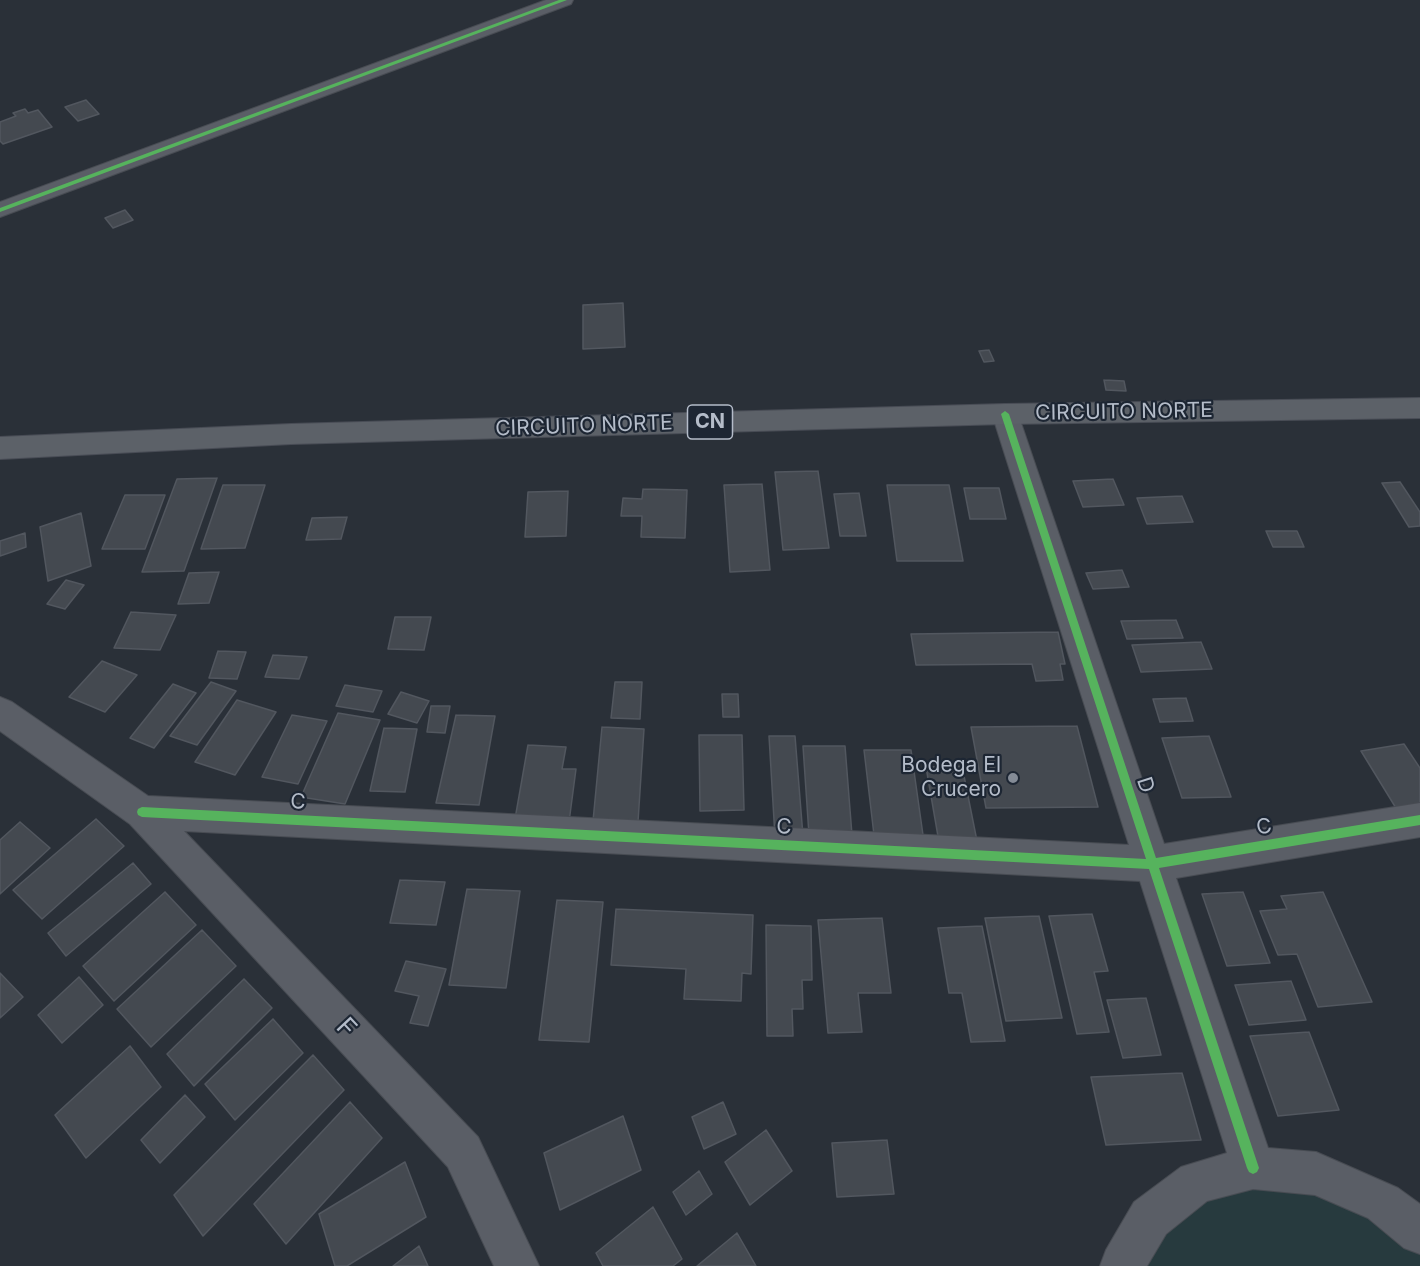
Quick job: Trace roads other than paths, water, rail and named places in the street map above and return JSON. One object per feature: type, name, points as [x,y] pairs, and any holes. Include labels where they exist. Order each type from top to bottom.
[{"type":"main road","name":"CIRCUITO NORTE","points":[[0,448],[291,434],[1005,414],[1420,408]]},
{"type":"street","points":[[0,210],[564,0]]},
{"type":"street","points":[[0,220],[205,135]]},
{"type":"street","name":"D","points":[[1005,414],[1252,1167]]},
{"type":"street","points":[[0,712],[142,812]]},
{"type":"street","name":"C","points":[[142,812],[1152,864],[1420,820]]},
{"type":"street","name":"F","points":[[142,812],[463,1152],[517,1266]]},
{"type":"street","points":[[1122,1266],[1150,1218],[1196,1182],[1252,1167],[1316,1174],[1383,1203],[1420,1232]]},
{"type":"place","name":"Bodega El Crucero","points":[[1013,778]]}]
